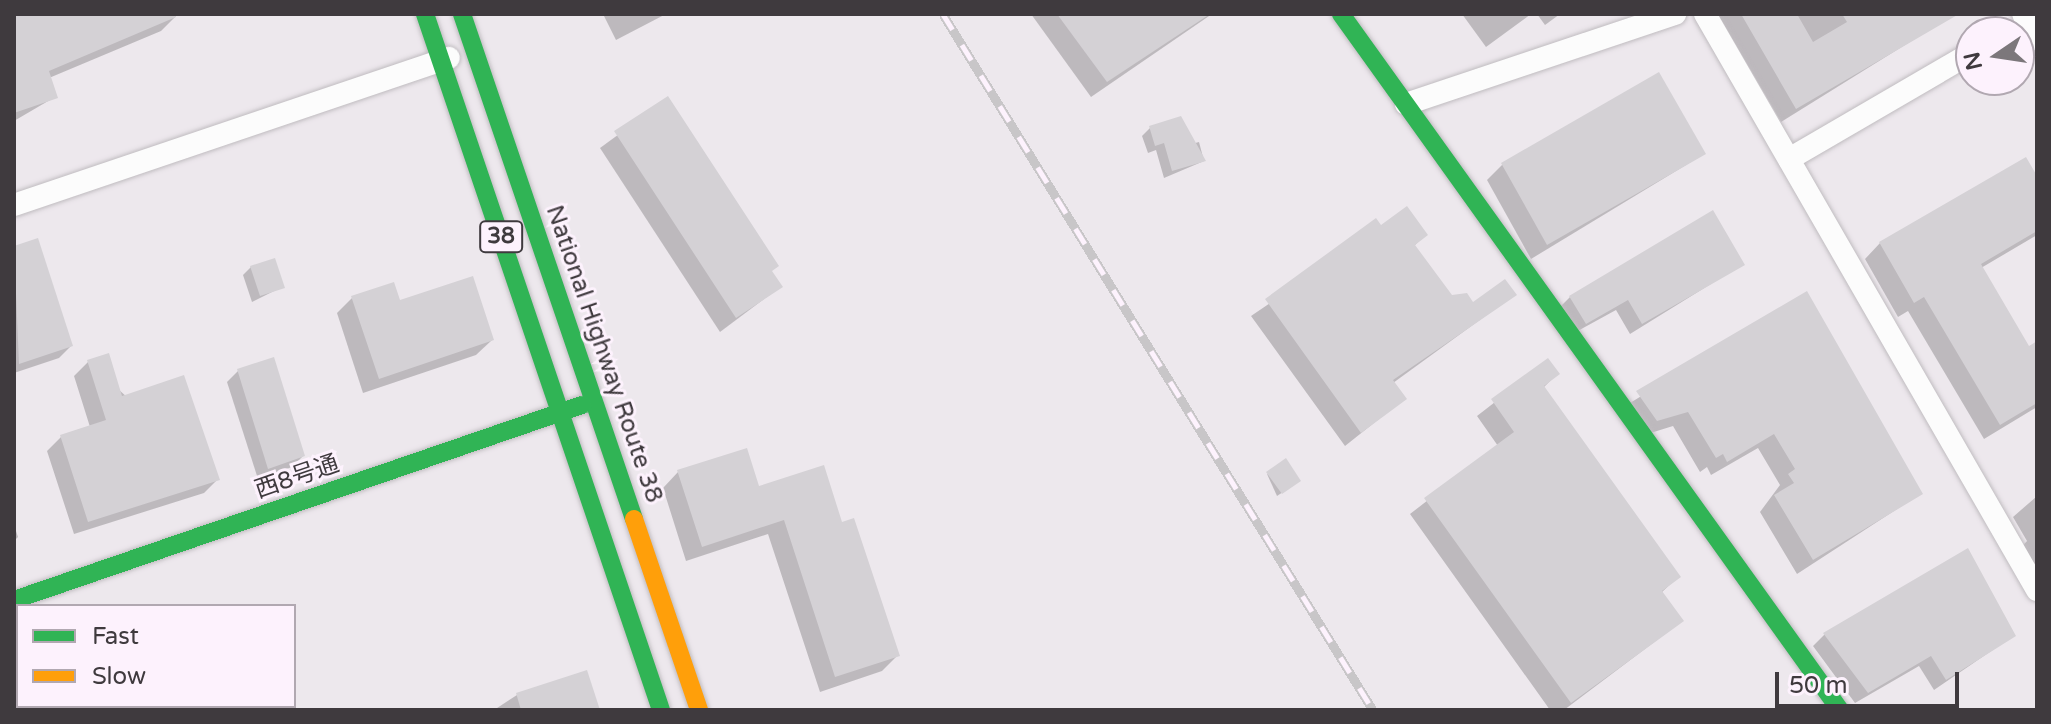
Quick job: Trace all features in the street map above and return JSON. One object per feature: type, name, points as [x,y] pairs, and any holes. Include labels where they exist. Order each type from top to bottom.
[{"type":"main road","name":"38","points":[[425,14],[661,710]]},
{"type":"main road","name":"National Highway Route 38","points":[[462,14],[699,710]]},
{"type":"main road","points":[[1341,14],[1840,710]]},
{"type":"main road","name":"西8号通","points":[[14,600],[595,400]]},
{"type":"street","points":[[1406,104],[1675,14]]},
{"type":"street","points":[[1705,14],[2037,590]]},
{"type":"street","points":[[14,205],[475,50]]},
{"type":"street","points":[[1789,159],[1955,62]]},
{"type":"building","points":[[14,14],[176,14],[176,17],[49,71],[58,98],[14,113]]},
{"type":"building","points":[[1057,14],[1210,14],[1107,82]]},
{"type":"building","points":[[1741,14],[1797,14],[1813,42],[1847,22],[1842,14],[1959,14],[1955,16],[1796,109]]},
{"type":"building","points":[[1659,72],[1706,154],[1547,245],[1501,163]]},
{"type":"building","points":[[668,96],[779,266],[772,271],[783,287],[736,318],[614,131]]},
{"type":"building","points":[[1181,116],[1206,161],[1172,171],[1164,143],[1155,146],[1149,126]]},
{"type":"building","points":[[2026,157],[2037,176],[2037,231],[1981,264],[2029,346],[2037,341],[2037,403],[2000,425],[1924,297],[1914,303],[1879,242]]},
{"type":"building","points":[[1407,206],[1428,235],[1415,245],[1452,295],[1467,293],[1473,302],[1505,279],[1517,295],[1393,380],[1407,399],[1361,433],[1265,299],[1376,218],[1381,225]]},
{"type":"building","points":[[1713,210],[1745,265],[1642,324],[1628,300],[1586,324],[1569,296]]},
{"type":"building","points":[[38,238],[73,346],[19,364],[14,246]]},
{"type":"building","points":[[275,258],[285,288],[260,296],[250,266]]},
{"type":"building","points":[[473,276],[494,340],[379,379],[351,296],[394,282],[400,300]]},
{"type":"building","points":[[1807,291],[1923,494],[1813,560],[1774,495],[1794,483],[1788,474],[1795,469],[1774,434],[1727,462],[1723,454],[1716,458],[1688,412],[1657,421],[1636,391]]},
{"type":"building","points":[[109,353],[122,396],[184,375],[220,480],[88,522],[60,435],[106,420],[87,360]]},
{"type":"building","points":[[274,357],[305,456],[268,469],[237,369]]},
{"type":"building","points":[[1548,358],[1560,374],[1544,386],[1681,577],[1662,591],[1684,621],[1571,703],[1424,498],[1514,432],[1491,399]]},
{"type":"building","points":[[747,448],[759,486],[824,465],[842,522],[854,518],[900,656],[835,677],[784,520],[702,547],[677,470]]},
{"type":"building","points":[[1286,458],[1301,481],[1282,494],[1266,472]]},
{"type":"building","points":[[1968,548],[2016,636],[1946,680],[1931,656],[1868,693],[1823,633]]},
{"type":"building","points":[[587,670],[600,710],[521,710],[516,693]]},
{"type":"railway","points":[[943,14],[1373,710]]},
{"type":"traffic: fast","points":[[425,14],[661,710]]},
{"type":"traffic: fast","points":[[462,14],[634,519]]},
{"type":"traffic: fast","points":[[1341,14],[1840,710]]},
{"type":"traffic: fast","points":[[14,600],[582,405]]},
{"type":"traffic: slow","points":[[634,519],[699,710]]}]
